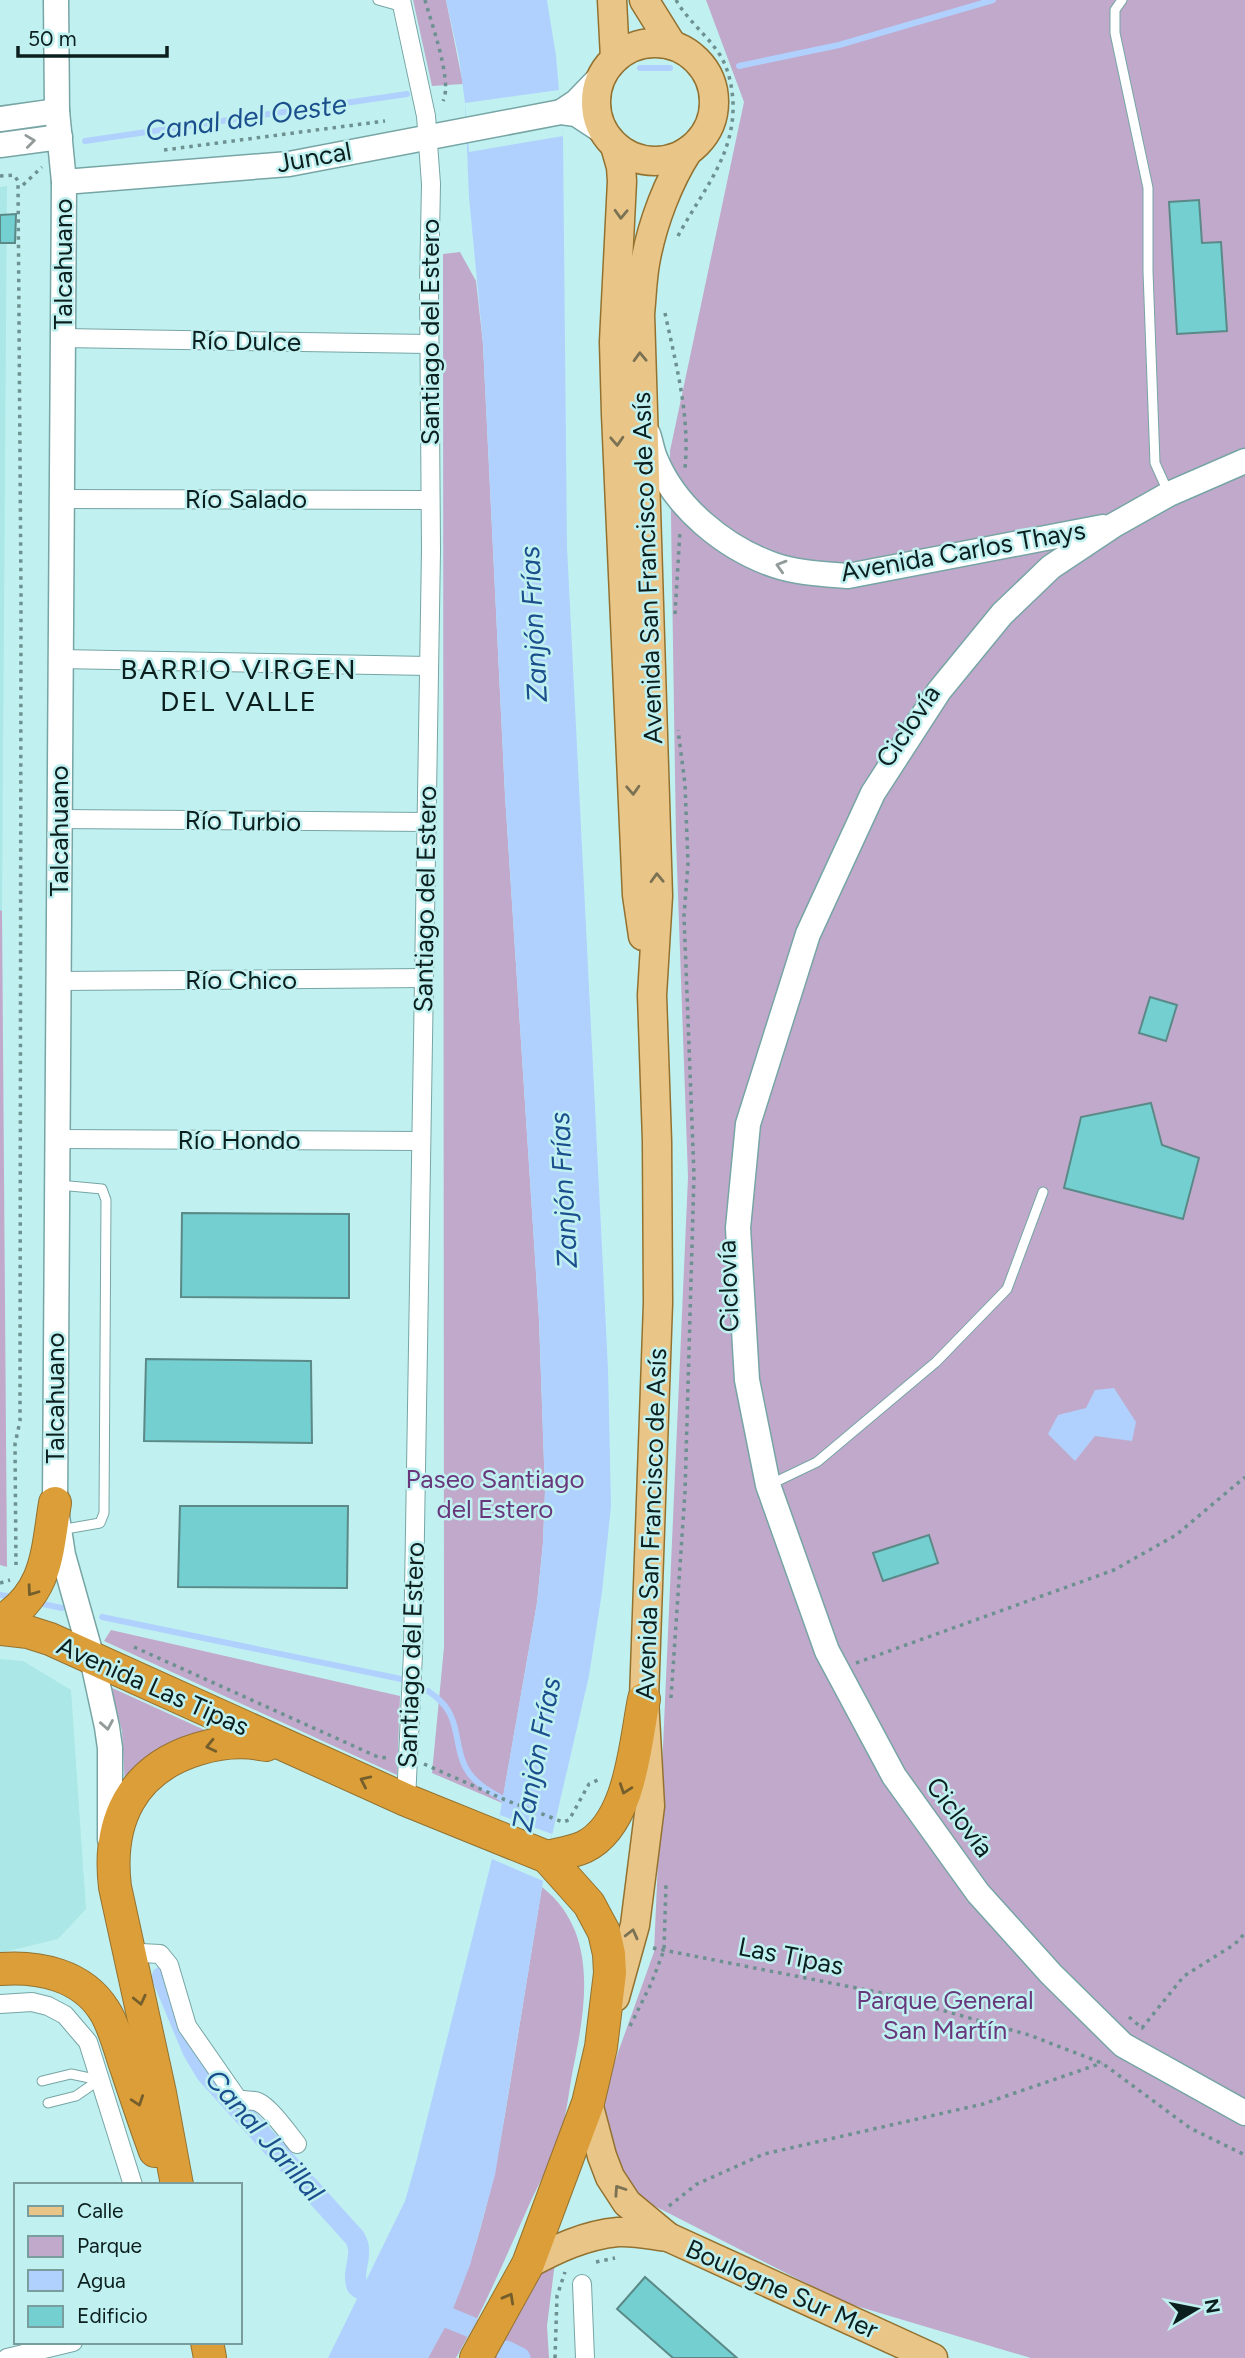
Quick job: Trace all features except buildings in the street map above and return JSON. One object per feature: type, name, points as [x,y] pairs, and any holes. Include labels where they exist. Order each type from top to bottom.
[{"type":"highway","points":[[0,1622],[21,1605],[38,1584],[44,1571],[57,1517]]},
{"type":"highway","name":"Avenida Las Tipas","points":[[0,1629],[28,1632],[50,1639],[407,1800],[547,1857]]},
{"type":"highway","points":[[476,2358],[528,2264],[589,2103],[601,2047],[610,1973],[604,1932],[589,1904],[547,1857],[583,1847],[601,1835],[616,1813],[628,1781],[644,1699]]},
{"type":"highway","name":"Avenida Las Tipas","points":[[112,1861],[119,1822],[128,1801],[142,1782],[169,1759],[203,1748],[239,1741],[302,1752]]},
{"type":"highway","points":[[112,1861],[119,1913],[160,2093],[177,2183]]},
{"type":"highway","points":[[0,1969],[29,1968],[51,1972],[88,1991],[104,2010],[165,2183]]},
{"type":"main road","points":[[609,66],[633,47],[652,43],[672,45],[689,54],[702,67],[711,84],[714,102],[711,121],[702,138],[688,151],[672,159],[647,161],[635,158],[609,139],[597,112],[597,93],[609,66],[612,0]]},
{"type":"main road","points":[[644,0],[672,45]]},
{"type":"main road","name":"Avenida San Francisco de Asís","points":[[609,139],[621,167],[622,181],[614,342],[637,895],[652,995]]},
{"type":"main road","name":"Avenida San Francisco de Asís","points":[[601,2047],[635,1925],[650,1806],[644,1699],[658,1303],[657,1141],[652,995],[658,896],[639,314],[646,257],[667,188],[688,151]]},
{"type":"main road","name":"Boulogne Sur Mer","points":[[589,2103],[610,2177],[628,2203],[933,2358]]},
{"type":"main road","name":"Boulogne Sur Mer","points":[[528,2264],[562,2246],[587,2238],[666,2224]]},
{"type":"street","name":"Talcahuano","points":[[56,0],[57,111],[63,173],[57,1517],[63,1555],[92,1658]]},
{"type":"street","name":"Santiago del Estero","points":[[402,4],[427,126],[431,184],[429,666],[413,1653],[407,1800]]},
{"type":"street","name":"Juncal","points":[[63,173],[289,164],[427,126],[467,129],[561,112],[576,102],[609,66]]},
{"type":"street","points":[[0,119],[57,111]]},
{"type":"street","points":[[561,112],[576,114],[609,139]]},
{"type":"street","points":[[0,145],[60,137]]},
{"type":"street","name":"Río Dulce","points":[[62,338],[429,344]]},
{"type":"street","name":"Avenida Carlos Thays","points":[[642,411],[656,460],[682,502],[702,522],[738,548],[786,568],[848,576],[1114,525]]},
{"type":"street","name":"Avenida Carlos Thays","points":[[1245,461],[1169,494],[1114,525],[1051,567],[1002,614],[939,691],[873,793],[808,934],[748,1124],[738,1228],[747,1380],[768,1486],[827,1651],[894,1776],[978,1893],[1051,1974],[1123,2045],[1245,2113]]},
{"type":"street","name":"Río Salado","points":[[61,499],[430,500]]},
{"type":"street","points":[[60,659],[429,666]]},
{"type":"street","name":"Río Turbio","points":[[59,819],[426,822]]},
{"type":"street","name":"Río Chico","points":[[58,981],[424,978]]},
{"type":"street","name":"Río Hondo","points":[[57,1139],[420,1141]]},
{"type":"street","points":[[92,1658],[110,1748],[109,1828],[112,1861]]},
{"type":"street","points":[[130,1958],[141,1953],[160,1954],[169,1965],[187,2026],[237,2098],[261,2103],[297,2144]]},
{"type":"street","points":[[0,2004],[32,2002],[48,2006],[65,2015],[88,2042],[132,2183]]},
{"type":"street","points":[[582,2284],[585,2358]]},
{"type":"street","points":[[7,2358],[65,2344]]},
{"type":"lane","points":[[378,0],[402,4]]},
{"type":"lane","points":[[1122,0],[1115,10],[1115,33],[1148,188],[1148,271],[1155,463],[1169,494]]},
{"type":"lane","points":[[57,1185],[102,1189],[106,1200],[104,1513],[100,1522],[57,1517]]},
{"type":"lane","points":[[768,1486],[817,1462],[936,1362],[1007,1289],[1043,1192]]},
{"type":"lane","points":[[42,2081],[71,2074],[99,2080]]},
{"type":"lane","points":[[48,2103],[76,2096],[99,2080]]},
{"type":"path","points":[[425,0],[447,94],[427,126]]},
{"type":"path","points":[[156,151],[385,121]]},
{"type":"path","points":[[23,185],[42,167],[63,173]]},
{"type":"path","points":[[0,176],[14,176],[18,181],[21,594],[20,1421],[15,1444],[16,1572],[12,1579],[0,1583]]},
{"type":"path","points":[[837,1670],[1114,1570],[1176,1535],[1245,1477]]},
{"type":"path","points":[[129,1644],[378,1756],[422,1763],[556,1820]]},
{"type":"path","points":[[1120,2011],[1142,2028],[1184,1976],[1235,1944],[1245,1933]]},
{"type":"path","name":"Las Tipas","points":[[630,1942],[882,1993],[1029,2035],[1102,2063],[1190,2128],[1245,2155]]},
{"type":"path","points":[[666,2224],[675,2199],[697,2184],[764,2154],[983,2104],[1102,2063]]},
{"type":"shaded area","points":[[7,186],[2,911],[0,187]]},
{"type":"shaded area","points":[[0,1659],[23,1661],[71,1690],[86,1909],[58,1939],[0,1953]]},
{"type":"green space","points":[[413,0],[446,0],[463,84],[432,86]]},
{"type":"green space","name":"Parque General San Martín","points":[[706,0],[1245,0],[1245,2358],[1031,2358],[843,2302],[629,2193],[604,2127],[606,2086],[654,1952],[688,1177],[676,839],[670,451],[744,102]]},
{"type":"green space","name":"Paseo Santiago del Estero","points":[[460,252],[476,281],[483,344],[505,795],[539,1319],[545,1491],[537,1603],[502,1803],[432,1773],[444,1647],[443,254]]},
{"type":"green space","points":[[0,910],[2,911],[7,1567],[0,1565]]},
{"type":"green space","points":[[111,1630],[400,1696],[397,1775],[104,1641]]},
{"type":"green space","points":[[110,1687],[209,1732],[125,1786],[122,1731]]},
{"type":"green space","points":[[542,1887],[560,1905],[573,1926],[584,1971],[582,2020],[563,2124],[551,2160],[456,2358],[428,2358],[461,2288],[492,2184]]},
{"type":"green space","points":[[555,2262],[547,2326],[549,2358],[493,2358],[537,2277]]},
{"type":"water","name":"Zanjón Frías","points":[[446,0],[547,0],[556,56],[563,136],[567,547],[608,1368],[611,1506],[602,1592],[589,1676],[547,1857],[495,2175],[470,2265],[448,2322],[428,2358],[328,2358],[405,2201],[417,2159],[492,1859],[537,1603],[543,1543],[545,1491],[539,1319],[505,795],[483,344],[469,197],[465,103],[459,58]]},
{"type":"water","points":[[1114,1388],[1136,1422],[1132,1441],[1095,1436],[1075,1461],[1048,1434],[1058,1415],[1086,1408],[1095,1390]]},
{"type":"pier","points":[[559,90],[563,136],[469,152],[465,103]]},
{"type":"pier","points":[[500,1815],[552,1834],[543,1881],[492,1859]]},
{"type":"waterway","name":"Canal del Oeste","points":[[739,66],[839,45],[993,0]]},
{"type":"waterway","points":[[640,68],[670,68]]},
{"type":"waterway","name":"Canal del Oeste","points":[[85,141],[407,94]]},
{"type":"waterway","name":"Canal Jarillal","points":[[0,1595],[7,1596]]},
{"type":"waterway","name":"Canal Jarillal","points":[[38,1603],[62,1608]]},
{"type":"waterway","points":[[102,1617],[401,1679]]},
{"type":"waterway","name":"Zanjón Frías","points":[[428,1691],[450,1714],[461,1757],[469,1773],[509,1803]]},
{"type":"waterway","name":"Canal Jarillal","points":[[162,1977],[193,2051],[206,2073],[355,2238],[359,2250],[356,2280],[361,2289]]},
{"type":"waterway","name":"Canal Jarillal","points":[[449,2318],[471,2327]]},
{"type":"waterway","name":"Canal Jarillal","points":[[506,2351],[520,2358]]},
{"type":"district","name":"BARRIO VIRGEN DEL VALLE","points":[[239,685]]}]
